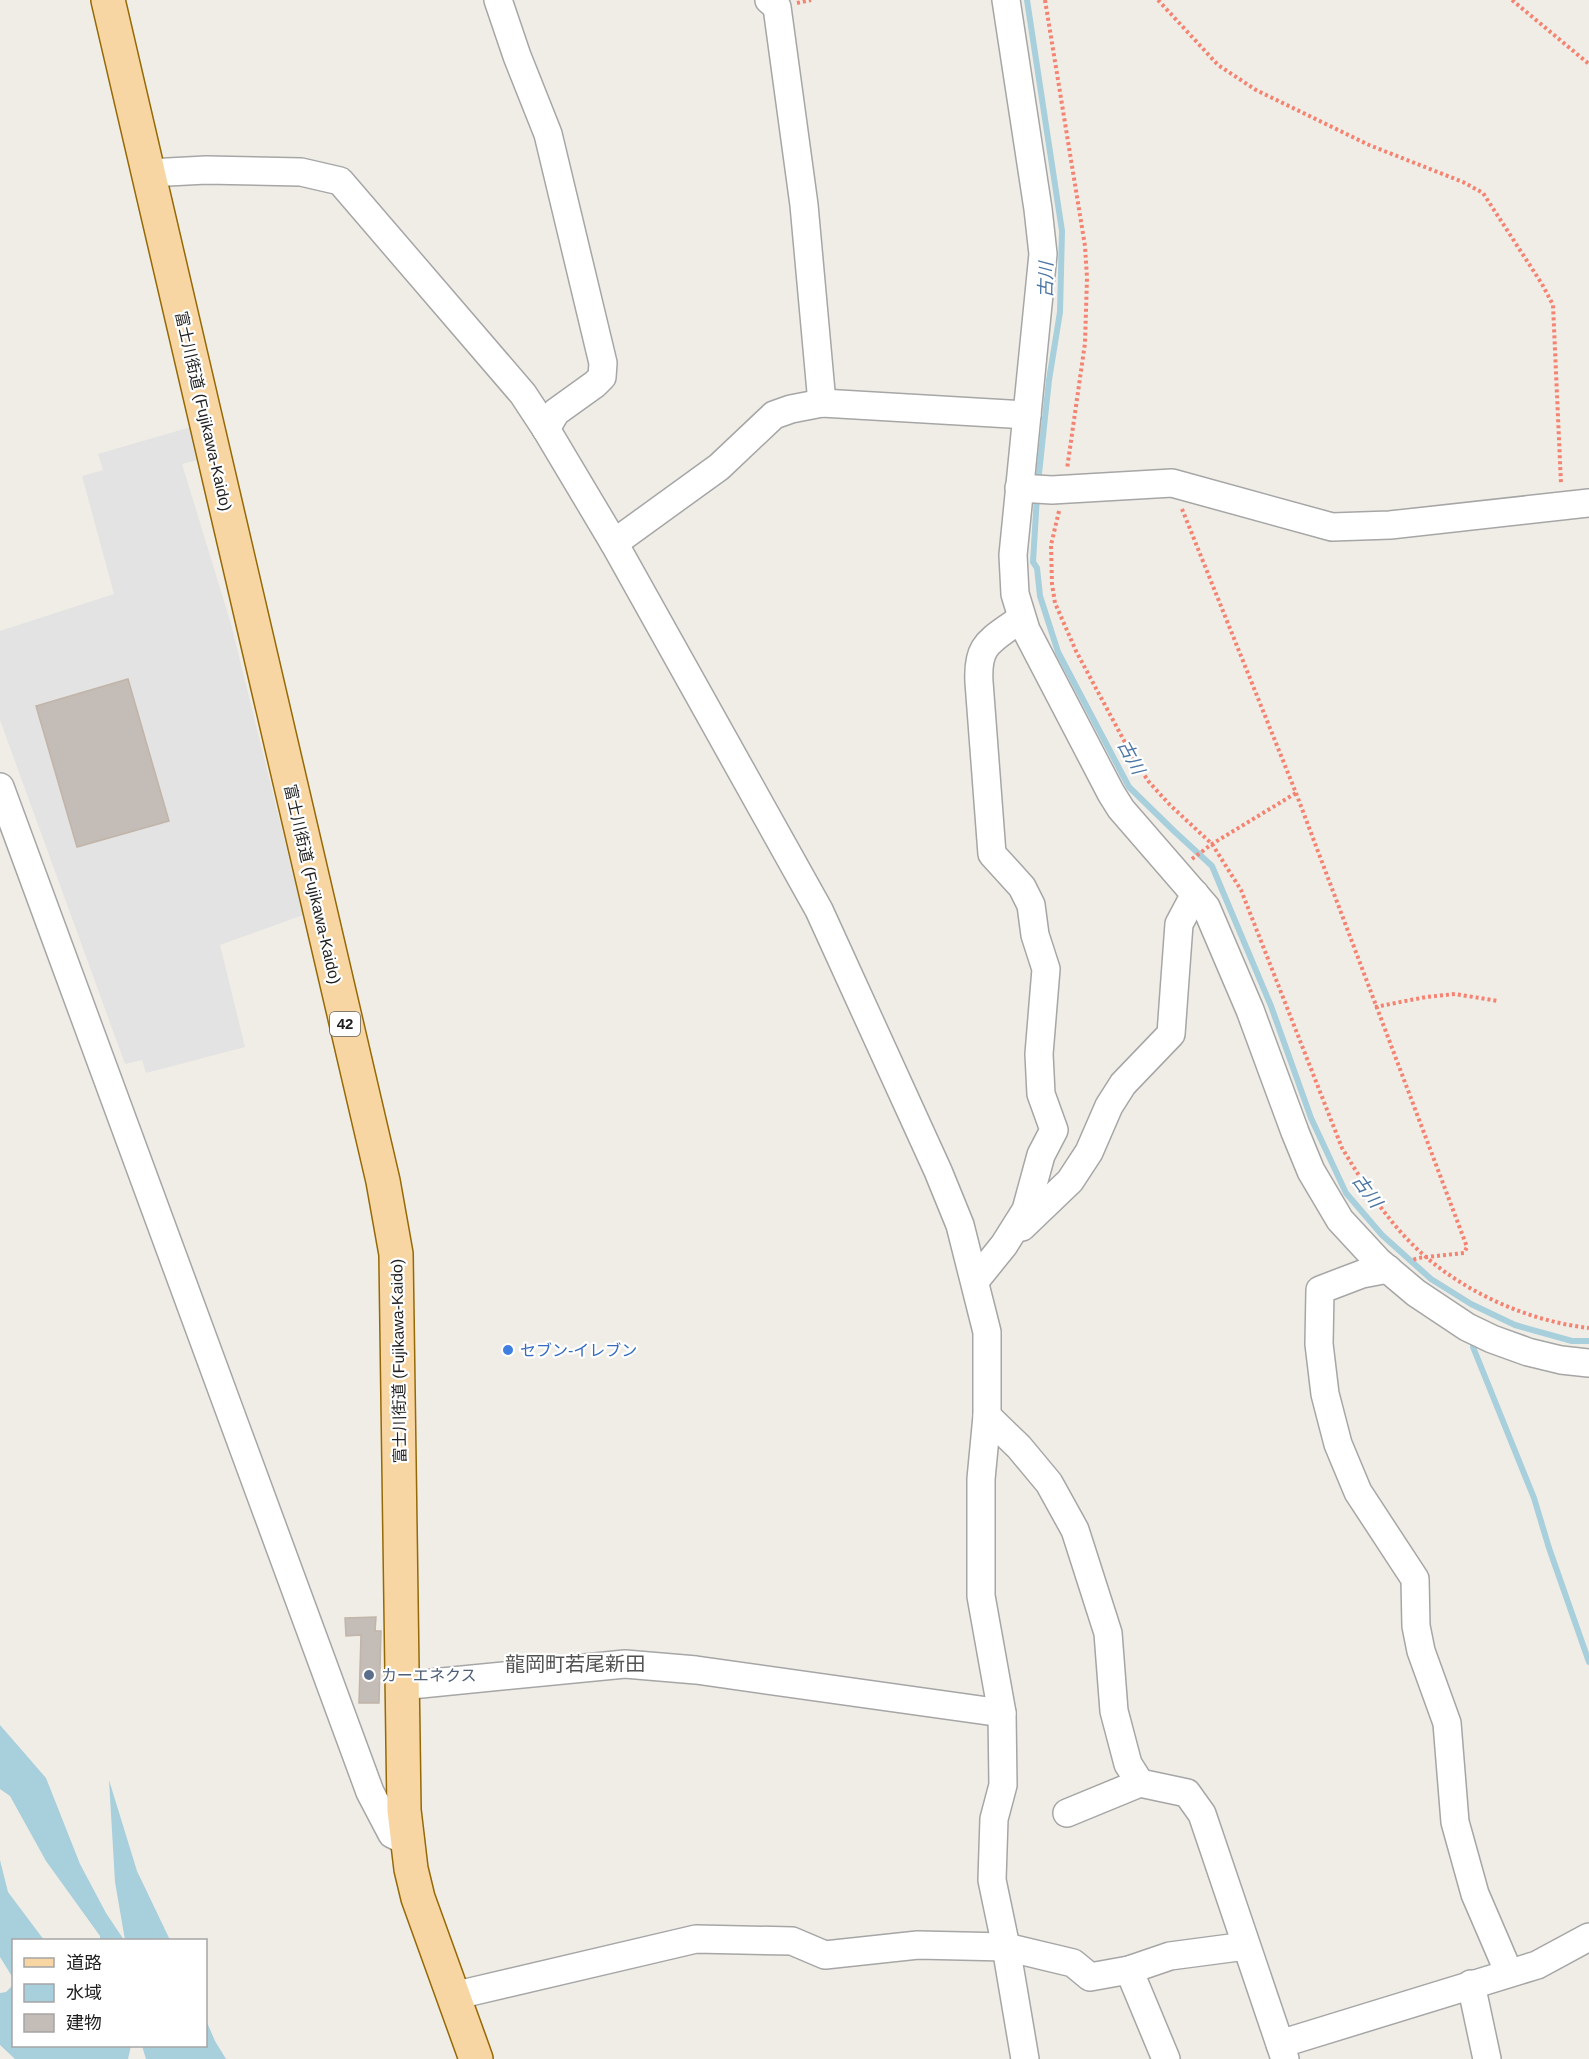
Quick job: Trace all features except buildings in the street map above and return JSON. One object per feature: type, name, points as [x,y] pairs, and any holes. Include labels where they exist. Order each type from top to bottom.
[{"type":"main road","name":"富士川街道 (Fujikawa-Kaido)","points":[[108,0],[382,1181],[396,1254],[404,1810],[418,1898],[476,2059]]},
{"type":"street","points":[[498,0],[548,134],[603,363],[602,377],[556,412],[546,429]]},
{"type":"street","points":[[769,0],[777,7],[804,204],[822,403]]},
{"type":"street","points":[[1006,0],[1043,254],[1022,489],[1013,555],[1016,594],[1026,630],[1121,809],[1206,907],[1220,936],[1311,1171],[1340,1220],[1378,1261],[1445,1314],[1492,1339],[1528,1352],[1562,1360],[1589,1363]]},
{"type":"street","points":[[148,173],[206,170],[301,172],[340,182],[523,394],[614,543],[819,910],[938,1171],[960,1225],[987,1332],[987,1416],[981,1479],[981,1596],[1002,1713],[1003,1785],[994,1819],[992,1880],[1025,2059]]},
{"type":"street","points":[[614,543],[720,466],[774,415],[791,409],[822,403],[1027,415]]},
{"type":"street","points":[[1022,489],[1172,483],[1332,527],[1390,525],[1589,503]]},
{"type":"street","points":[[975,1281],[1004,1245],[1026,1210],[1041,1155],[1054,1130],[1041,1094],[1039,1054],[1046,969],[1035,935],[1031,905],[1022,887],[992,854],[979,693],[978,663],[981,652],[986,645],[1016,621]]},
{"type":"street","points":[[0,787],[370,1792],[392,1834],[408,1842]]},
{"type":"street","points":[[1004,1245],[1070,1181],[1089,1152],[1109,1106],[1123,1084],[1171,1034],[1179,924],[1189,901],[1195,894]]},
{"type":"street","points":[[1388,1269],[1362,1275],[1320,1290],[1319,1344],[1325,1394],[1338,1444],[1358,1492],[1415,1579],[1416,1626],[1447,1724],[1455,1822],[1475,1894],[1509,1974]]},
{"type":"street","points":[[987,1416],[1019,1447],[1049,1483],[1075,1530],[1108,1633],[1114,1711],[1128,1764],[1140,1783]]},
{"type":"street","points":[[401,1686],[625,1664],[696,1670],[1002,1713]]},
{"type":"street","points":[[1068,1813],[1140,1783],[1187,1793],[1202,1814],[1283,2052],[1471,1984],[1537,1965],[1589,1937]]},
{"type":"street","points":[[453,1996],[696,1939],[792,1941],[825,1955],[918,1945],[1006,1947],[1073,1963],[1090,1977],[1129,1970],[1170,1956],[1246,1946]]},
{"type":"street","points":[[1129,1970],[1166,2059]]},
{"type":"street","points":[[1471,1984],[1487,2059]]},
{"type":"path","points":[[1045,0],[1085,246],[1087,278],[1085,343],[1058,489],[1051,545],[1055,603],[1076,651],[1136,764],[1170,805],[1212,844],[1240,890],[1342,1148],[1364,1185],[1407,1238],[1426,1257],[1477,1292],[1518,1312],[1560,1325],[1589,1328]]},
{"type":"path","points":[[1158,0],[1218,65],[1256,90],[1369,145],[1463,182],[1483,193],[1542,284],[1553,305],[1562,506]]},
{"type":"path","points":[[1512,0],[1589,64]]},
{"type":"path","points":[[1172,483],[1296,793],[1467,1247],[1464,1253],[1418,1258]]},
{"type":"path","points":[[1205,849],[1296,793]]},
{"type":"path","points":[[1375,1007],[1455,994],[1498,1001]]},
{"type":"shaded area","points":[[191,427],[198,460],[182,464],[231,624],[303,915],[220,945],[245,1047],[146,1073],[142,1060],[125,1064],[0,720],[0,631],[114,594],[82,476],[103,470],[98,454]]},
{"type":"water","points":[[0,1725],[46,1778],[80,1864],[106,1913],[123,1939],[100,1939],[46,1861],[10,1796],[0,1789]]},
{"type":"water","points":[[109,1780],[137,1871],[170,1939],[125,1939],[115,1882]]},
{"type":"water","points":[[0,1860],[8,1892],[43,1939],[12,1939],[12,1976],[0,1957]]},
{"type":"water","points":[[12,1986],[12,2047],[131,2047],[128,2059],[15,2059],[0,2045],[0,1993],[6,1992]]},
{"type":"water","points":[[207,2022],[226,2059],[146,2059],[142,2047],[207,2047]]},
{"type":"waterway","name":"古川","points":[[1027,0],[1062,231],[1060,312],[1049,380],[1038,483]]},
{"type":"waterway","name":"古川","points":[[1037,496],[1033,562],[1037,568],[1040,596],[1058,652],[1129,787],[1212,866],[1271,1006],[1311,1118],[1346,1193],[1382,1235],[1431,1279],[1471,1304],[1515,1325],[1572,1341],[1589,1341]]},
{"type":"waterway","points":[[1477,1340],[1473,1347],[1534,1498],[1589,1662]]},
{"type":"place","name":"セブン-イレブン","points":[[508,1350]]},
{"type":"place","name":"カーエネクス","points":[[369,1675]]},
{"type":"district","name":"龍岡町若尾新田","points":[[575,1664]]}]
